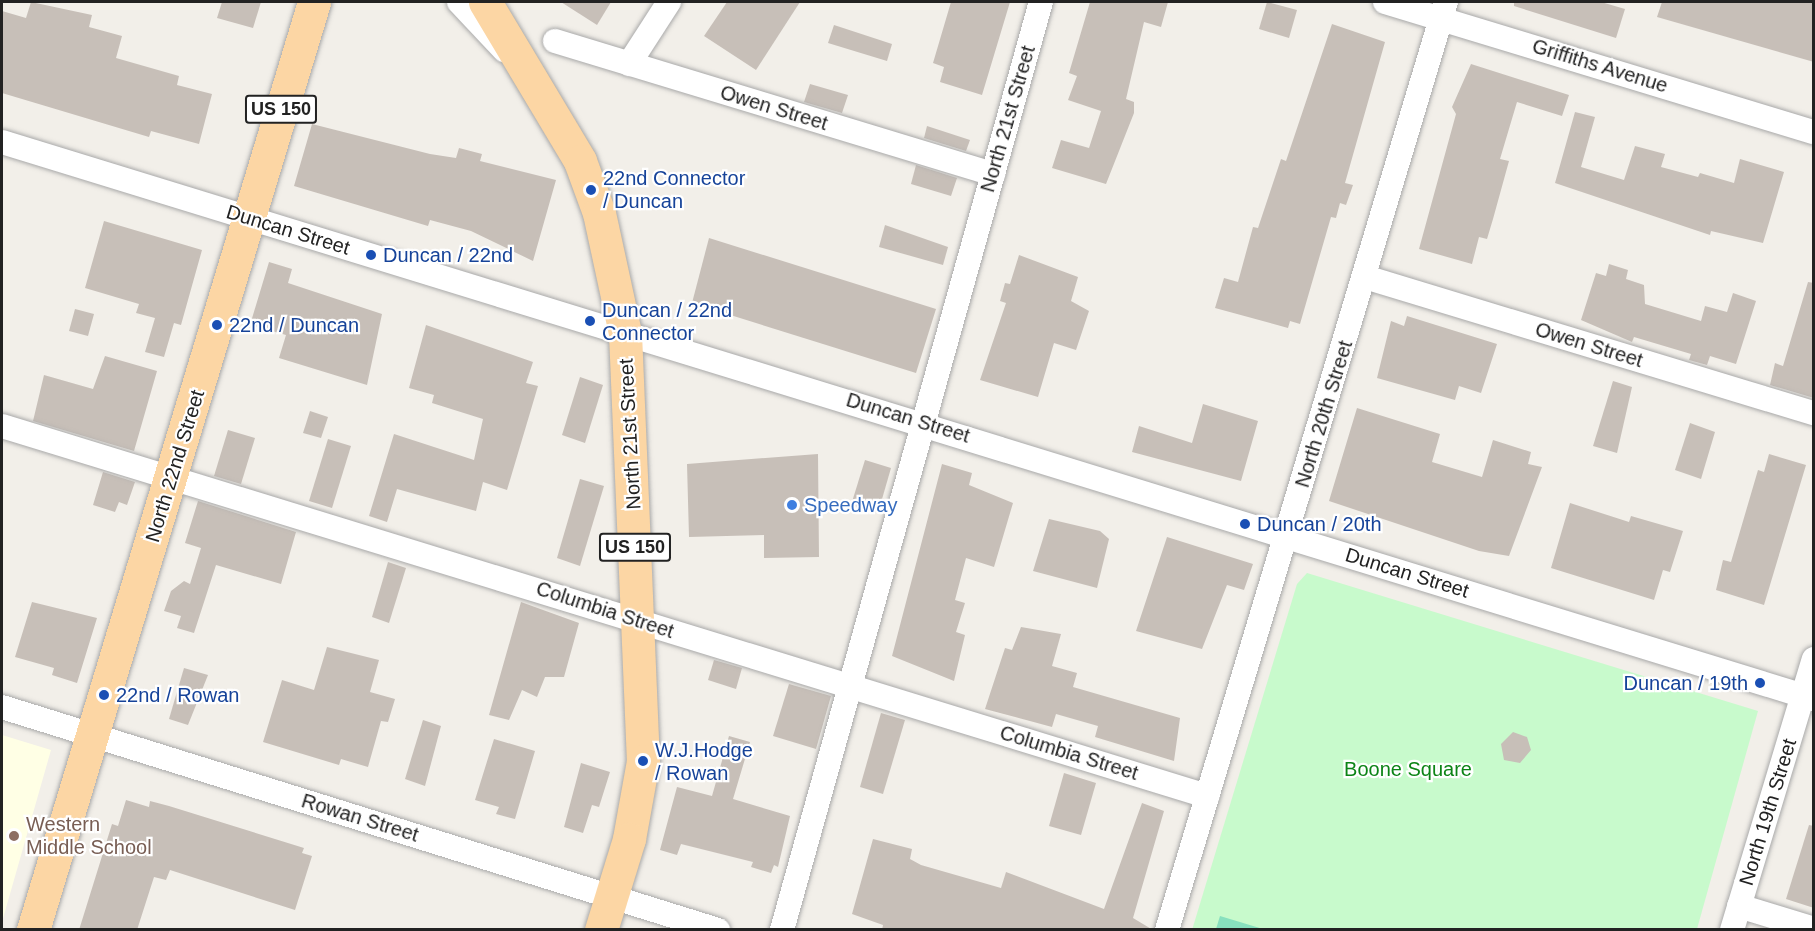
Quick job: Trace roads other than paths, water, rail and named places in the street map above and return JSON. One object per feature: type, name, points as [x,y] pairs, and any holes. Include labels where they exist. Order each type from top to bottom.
[{"type":"main road","name":"North 22nd Street","points":[[33,930],[314,2]]},
{"type":"main road","name":"North 21st Street","points":[[485,2],[522,68],[565,132],[591,190],[625,333],[639,621],[643,761],[630,839],[601,930]]},
{"type":"street","points":[[459,2],[522,68]]},
{"type":"street","points":[[629,64],[669,2]]},
{"type":"street","name":"North 21st Street","points":[[782,930],[1041,2]]},
{"type":"street","name":"Griffiths Avenue","points":[[1385,2],[1444,10],[1814,132]]},
{"type":"street","name":"North 20th Street","points":[[1167,930],[1444,10]]},
{"type":"street","name":"Owen Street","points":[[555,41],[993,174]]},
{"type":"street","name":"Duncan Street","points":[[2,142],[923,422],[1808,697]]},
{"type":"street","name":"Owen Street","points":[[1365,277],[1814,413]]},
{"type":"street","name":"Columbia Street","points":[[2,426],[1208,796]]},
{"type":"street","name":"North 19th Street","points":[[1732,930],[1808,697],[1814,659]]},
{"type":"street","name":"Rowan Street","points":[[2,707],[718,930]]},
{"type":"street","points":[[1739,906],[1814,929]]},
{"type":"place","name":"22nd Connector / Duncan","points":[[591,190]]},
{"type":"place","name":"Duncan / 22nd","points":[[371,255]]},
{"type":"place","name":"Duncan / 22nd Connector","points":[[590,321]]},
{"type":"place","name":"22nd / Duncan","points":[[217,325]]},
{"type":"place","name":"Speedway","points":[[792,505]]},
{"type":"place","name":"Duncan / 20th","points":[[1245,524]]},
{"type":"place","name":"Duncan / 19th","points":[[1760,683]]},
{"type":"place","name":"22nd / Rowan","points":[[104,695]]},
{"type":"place","name":"W.J.Hodge / Rowan","points":[[643,761]]},
{"type":"place","name":"Western Middle School","points":[[14,836]]},
{"type":"park label","name":"Boone Square","points":[[1408,769]]}]
